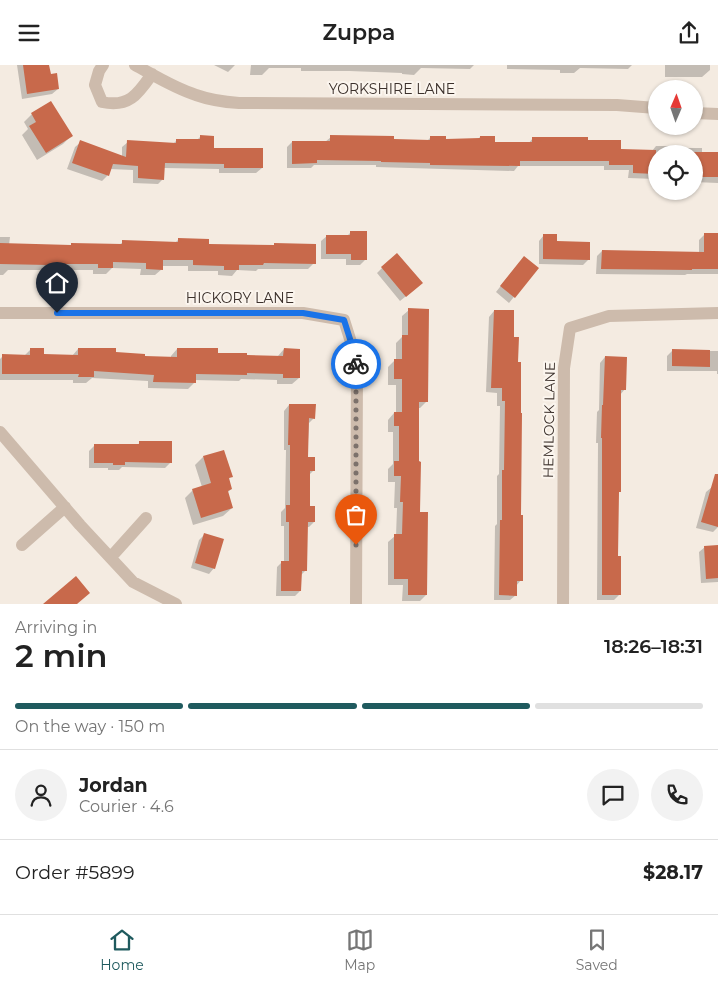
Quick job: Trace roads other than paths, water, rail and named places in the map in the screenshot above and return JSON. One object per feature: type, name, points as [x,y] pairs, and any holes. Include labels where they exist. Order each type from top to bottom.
[{"type":"street","points":[[104,65],[99,71],[95,85],[102,102],[112,104],[129,101],[140,91],[152,74]]},
{"type":"street","name":"YORKSHIRE LANE","points":[[135,65],[176,87],[196,95],[216,101],[238,103],[617,105],[648,107]]},
{"type":"street","points":[[703,113],[718,114]]},
{"type":"street","name":"HICKORY LANE","points":[[0,313],[303,313],[344,320],[356,358],[357,370],[356,604]]},
{"type":"street","name":"HEMLOCK LANE","points":[[563,604],[564,368],[570,328],[609,316],[718,313]]},
{"type":"street","points":[[0,433],[133,582],[176,604]]},
{"type":"street","points":[[22,545],[65,507]]},
{"type":"street","points":[[111,557],[146,518]]}]
